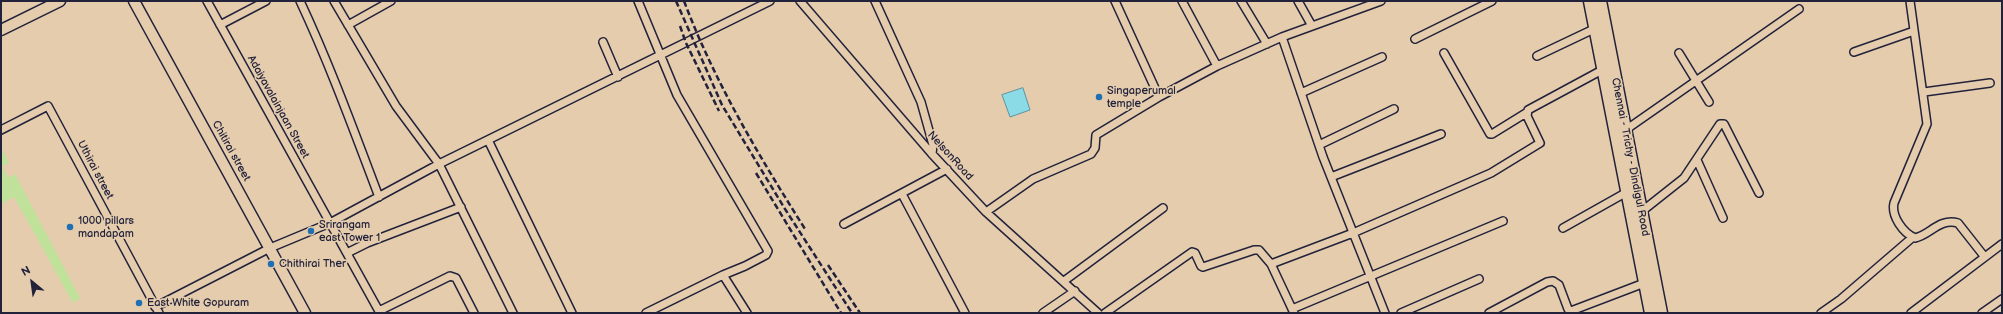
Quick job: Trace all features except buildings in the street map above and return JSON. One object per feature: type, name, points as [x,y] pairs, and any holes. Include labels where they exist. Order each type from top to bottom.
[{"type":"highway","name":"Chennai - Trichy - Dindigul Road","points":[[1590,1],[1604,69],[1622,132]]},
{"type":"highway","name":"Chennai - Trichy - Dindigul Road","points":[[1600,1],[1649,281],[1651,313]]},
{"type":"highway","name":"Chennai - Trichy - Dindigul Road","points":[[1649,281],[1661,313]]},
{"type":"street","points":[[1,30],[60,1]]},
{"type":"street","name":"Chitirai street","points":[[134,1],[305,313]]},
{"type":"street","name":"Adaiyavalainjaan Street","points":[[207,1],[379,312]]},
{"type":"street","points":[[220,25],[266,1]]},
{"type":"street","points":[[300,1],[339,91],[379,197]]},
{"type":"street","points":[[334,1],[396,106],[439,164],[513,313]]},
{"type":"street","points":[[348,25],[391,1]]},
{"type":"street","points":[[638,1],[677,94],[768,251],[766,255],[646,313]]},
{"type":"street","points":[[157,310],[270,248],[330,223],[439,164],[770,1]]},
{"type":"street","name":"NelsonRoad","points":[[800,1],[932,154],[986,212],[1098,313]]},
{"type":"street","points":[[875,1],[921,102],[933,145],[932,154]]},
{"type":"street","points":[[1115,1],[1160,97]]},
{"type":"street","points":[[1182,1],[1217,66]]},
{"type":"street","points":[[1242,1],[1267,44]]},
{"type":"street","points":[[1298,1],[1312,26]]},
{"type":"street","points":[[986,212],[1033,179],[1091,154],[1095,148],[1096,135],[1160,97],[1217,66],[1282,37],[1381,1]]},
{"type":"street","points":[[1415,39],[1492,1]]},
{"type":"street","points":[[1910,1],[1927,116],[1926,129],[1893,206],[1894,216],[1908,234],[1913,237],[1920,237],[1933,227],[1953,222],[1958,223],[1984,256]]},
{"type":"street","points":[[1622,132],[1799,9]]},
{"type":"street","points":[[1537,56],[1596,28]]},
{"type":"street","points":[[1854,52],[1914,31]]},
{"type":"street","points":[[1282,37],[1319,145],[1385,313]]},
{"type":"street","points":[[603,42],[618,77]]},
{"type":"street","points":[[1444,53],[1491,134],[1526,113],[1530,109],[1604,69]]},
{"type":"street","points":[[1679,53],[1709,102]]},
{"type":"street","points":[[1301,93],[1382,57]]},
{"type":"street","points":[[1924,92],[1990,83]]},
{"type":"street","name":"Uthirai street","points":[[1,130],[48,106],[157,310]]},
{"type":"street","points":[[1319,145],[1394,109]]},
{"type":"street","points":[[1271,264],[1353,233],[1490,173],[1539,144],[1539,139],[1526,113]]},
{"type":"street","points":[[1563,228],[1635,202],[1679,183],[1697,160],[1720,124],[1723,123],[1759,193]]},
{"type":"street","points":[[1331,177],[1441,134]]},
{"type":"street","points":[[488,140],[569,312]]},
{"type":"street","points":[[1697,160],[1723,218]]},
{"type":"street","points":[[844,224],[947,169]]},
{"type":"street","points":[[902,194],[965,313]]},
{"type":"street","points":[[347,254],[367,243],[461,207]]},
{"type":"street","points":[[1064,281],[1163,208]]},
{"type":"street","points":[[1105,313],[1192,252],[1203,267],[1254,250],[1258,250],[1271,264],[1293,311],[1370,276],[1503,221]]},
{"type":"street","points":[[1821,313],[1841,299],[1913,237]]},
{"type":"street","points":[[1912,313],[1984,256],[2002,244]]},
{"type":"street","points":[[723,275],[748,313]]},
{"type":"street","points":[[379,312],[450,276],[456,278],[474,313]]},
{"type":"street","points":[[1401,313],[1478,279]]},
{"type":"street","points":[[1489,313],[1547,282],[1553,281],[1559,285],[1568,309],[1571,311],[1649,281]]},
{"type":"street","points":[[1043,313],[1075,291]]},
{"type":"street","points":[[1982,313],[2002,299]]},
{"type":"green space","points":[[1,148],[9,163],[2,166],[8,178],[15,174],[80,298],[73,303],[14,197],[1,204]]},
{"type":"water","points":[[1023,88],[1030,110],[1010,117],[1002,95]]},
{"type":"railway","points":[[676,1],[722,105],[785,209],[852,313]]},
{"type":"railway","points":[[684,1],[696,31],[724,90],[771,174],[805,229]]},
{"type":"railway","points":[[680,26],[686,43],[719,111]]},
{"type":"railway","points":[[756,173],[841,313]]},
{"type":"railway","points":[[828,265],[860,313]]},
{"type":"place","name":"Singaperumal temple","points":[[1099,97]]},
{"type":"place","name":"1000 pillars mandapam","points":[[70,227]]},
{"type":"place","name":"Srirangam east Tower 1","points":[[311,231]]},
{"type":"place","name":"Chithirai Ther","points":[[271,264]]},
{"type":"place","name":"East White Gopuram","points":[[139,303]]}]
